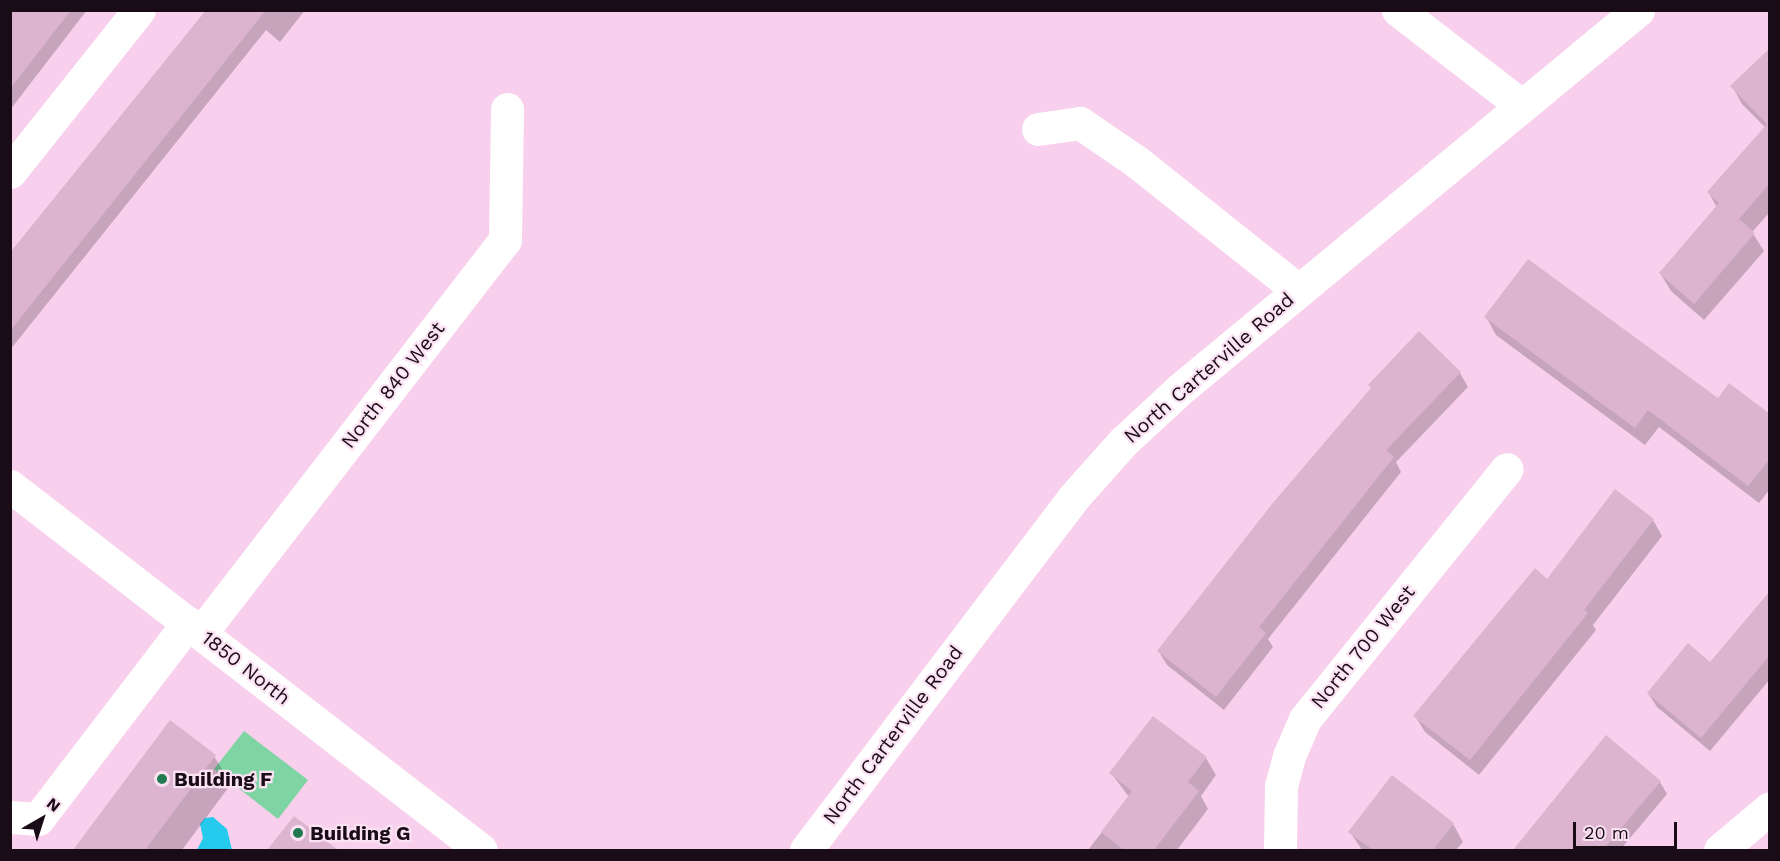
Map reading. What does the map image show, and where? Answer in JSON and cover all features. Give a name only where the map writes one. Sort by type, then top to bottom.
[{"type":"street","points":[[10,172],[139,10]]},
{"type":"street","points":[[1398,10],[1521,105]]},
{"type":"street","name":"North Carterville Road","points":[[806,850],[1073,498],[1124,441],[1179,390],[1298,290],[1638,10]]},
{"type":"street","name":"North 840 West","points":[[10,817],[38,819],[505,240],[507,110]]},
{"type":"street","points":[[1038,129],[1080,123],[1137,162],[1298,290]]},
{"type":"street","name":"North 700 West","points":[[1280,850],[1281,786],[1305,719],[1507,468]]},
{"type":"street","name":"1850 North","points":[[10,486],[481,850]]},
{"type":"street","points":[[1720,850],[1769,809]]},
{"type":"green space","points":[[244,731],[308,780],[278,819],[214,769]]},
{"type":"water","points":[[213,817],[227,829],[232,850],[197,850],[203,838],[200,824],[205,818]]},
{"type":"building","points":[[10,10],[71,10],[10,89]]},
{"type":"building","points":[[206,10],[266,10],[10,331],[10,253]]},
{"type":"building","points":[[1770,48],[1770,183],[1739,219],[1755,233],[1694,304],[1659,273],[1719,203],[1707,192],[1767,124],[1730,86]]},
{"type":"building","points":[[1528,259],[1718,398],[1729,383],[1770,414],[1770,459],[1748,486],[1648,410],[1635,428],[1484,317]]},
{"type":"building","points":[[1419,331],[1461,372],[1386,450],[1394,457],[1259,627],[1266,633],[1216,697],[1157,651],[1272,504],[1371,388],[1368,385]]},
{"type":"building","points":[[1615,489],[1654,519],[1584,610],[1588,613],[1470,760],[1413,716],[1535,568],[1547,579]]},
{"type":"building","points":[[1770,591],[1770,655],[1701,738],[1647,693],[1688,643],[1710,662]]},
{"type":"building","points":[[1153,716],[1207,757],[1188,782],[1199,791],[1154,850],[1124,850],[1101,832],[1132,791],[1109,773]]},
{"type":"building","name":"Building F","points":[[170,720],[216,755],[145,850],[73,850]]},
{"type":"building","points":[[1606,735],[1661,781],[1603,850],[1513,850]]},
{"type":"building","points":[[1392,775],[1454,823],[1433,850],[1373,850],[1348,832]]},
{"type":"building","name":"Building G","points":[[294,816],[338,850],[267,850]]},
{"type":"place","name":"Building F","points":[[162,779]]},
{"type":"place","name":"Building G","points":[[298,833]]}]
